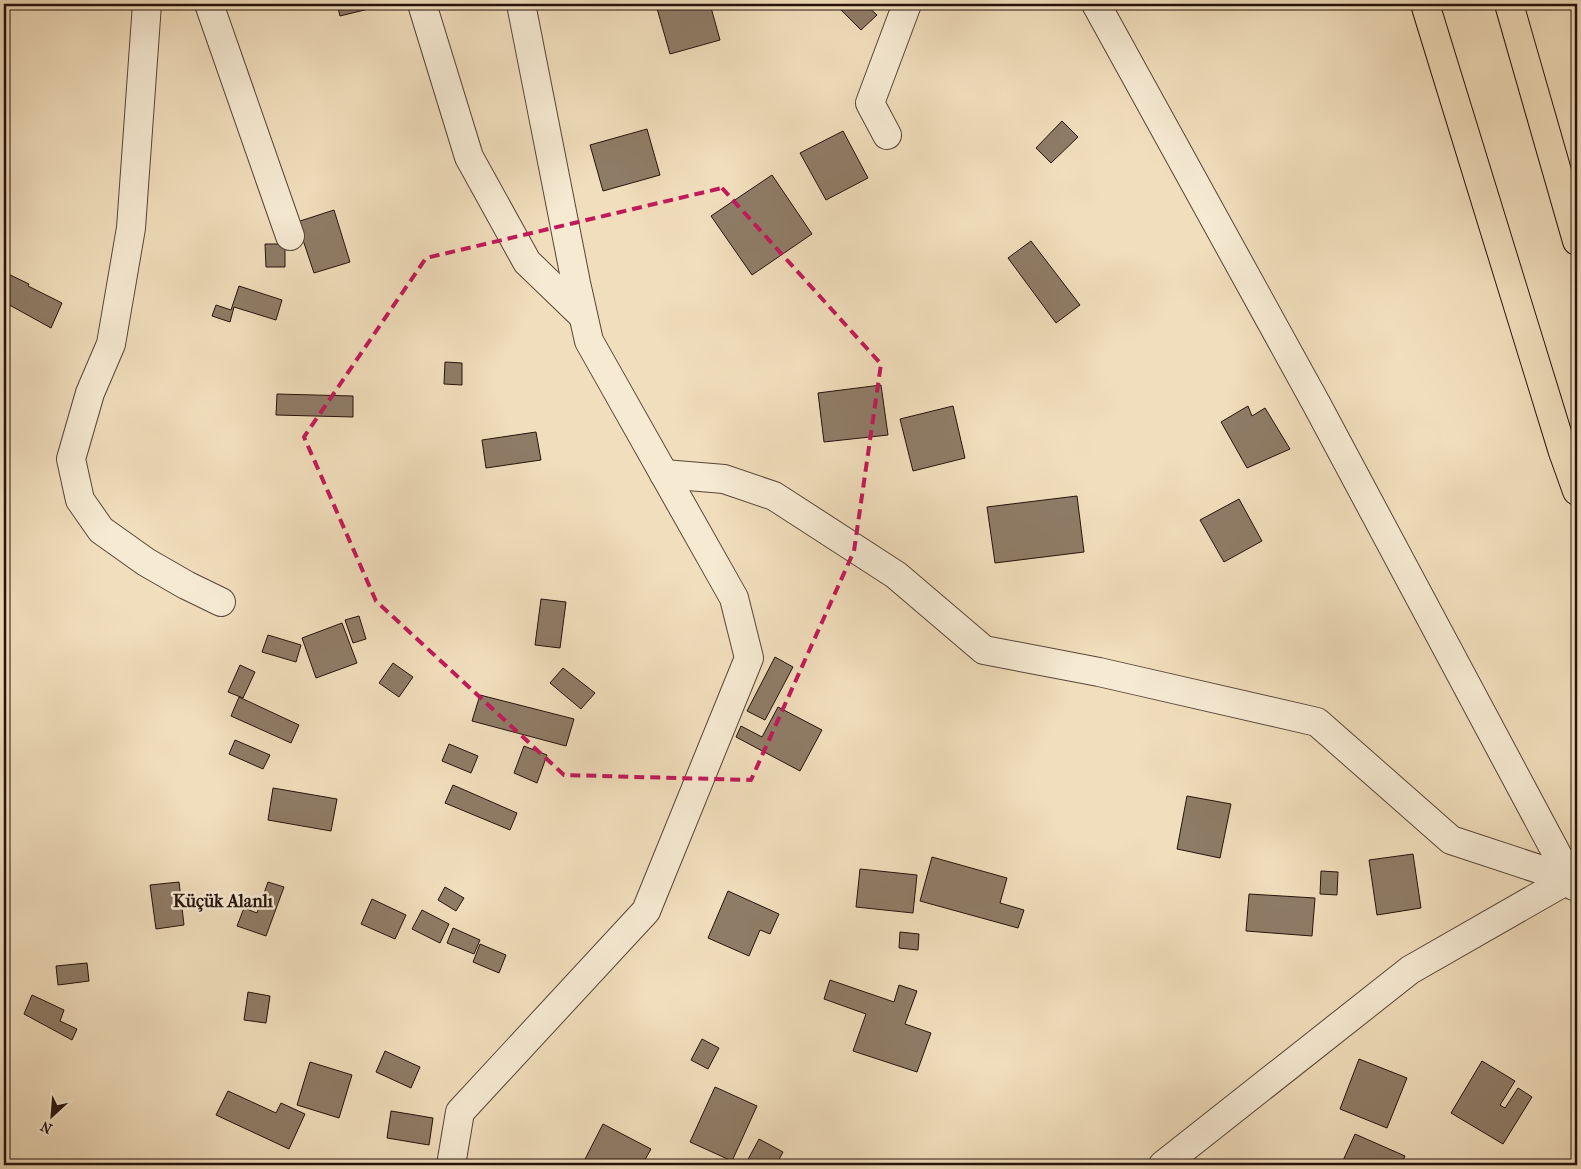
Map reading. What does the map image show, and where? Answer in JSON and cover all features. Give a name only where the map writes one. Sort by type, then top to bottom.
[{"type":"highway","points":[[1425,4],[1577,492]]},
{"type":"highway","points":[[1509,4],[1577,241]]},
{"type":"street","points":[[147,4],[131,228],[110,344],[90,392],[71,459],[80,500],[101,530],[146,562],[221,602]]},
{"type":"street","points":[[209,4],[290,236]]},
{"type":"street","points":[[422,4],[469,158],[526,262],[583,316]]},
{"type":"street","points":[[451,1165],[460,1112],[646,911],[750,658],[734,598],[589,341],[522,4]]},
{"type":"street","points":[[888,135],[870,103],[907,4]]},
{"type":"street","points":[[1096,4],[1317,405],[1575,882]]},
{"type":"street","points":[[664,474],[724,479],[774,496],[896,575],[984,650],[1099,672],[1317,722],[1450,840],[1575,882]]},
{"type":"street","points":[[1163,1165],[1410,970],[1575,882]]},
{"type":"highlighted area","points":[[722,188],[881,364],[854,551],[751,780],[564,775],[376,601],[304,437],[426,258]]},
{"type":"building","points":[[337,4],[389,4],[340,16]]},
{"type":"building","points":[[710,4],[720,40],[670,54],[656,5]]},
{"type":"building","points":[[865,4],[877,15],[861,30],[836,5]]},
{"type":"building","points":[[1062,121],[1078,137],[1051,163],[1036,148]]},
{"type":"building","points":[[647,129],[660,175],[603,191],[590,145]]},
{"type":"building","points":[[843,131],[868,178],[826,200],[800,153]]},
{"type":"building","points":[[772,175],[812,234],[752,275],[711,216]]},
{"type":"building","points":[[334,210],[350,262],[314,273],[297,222]]},
{"type":"building","points":[[1031,241],[1080,305],[1056,323],[1008,258]]},
{"type":"building","points":[[265,244],[285,244],[285,267],[266,267]]},
{"type":"building","points":[[4,272],[62,303],[51,328],[4,302]]},
{"type":"building","points":[[239,286],[282,300],[276,320],[234,307],[230,322],[212,316],[216,305],[231,310]]},
{"type":"building","points":[[445,362],[462,363],[462,385],[444,384]]},
{"type":"building","points":[[881,385],[888,435],[824,442],[818,393]]},
{"type":"building","points":[[277,394],[353,396],[353,417],[276,415]]},
{"type":"building","points":[[953,406],[965,458],[913,471],[900,419]]},
{"type":"building","points":[[1248,406],[1252,416],[1265,408],[1290,449],[1247,468],[1221,422]]},
{"type":"building","points":[[536,432],[541,460],[486,468],[482,440]]},
{"type":"building","points":[[1077,496],[1084,552],[995,563],[987,507]]},
{"type":"building","points":[[1239,499],[1262,541],[1224,562],[1200,520]]},
{"type":"building","points":[[541,599],[566,602],[560,648],[535,645]]},
{"type":"building","points":[[359,616],[366,639],[353,643],[345,620]]},
{"type":"building","points":[[342,623],[357,663],[316,678],[302,638]]},
{"type":"building","points":[[268,635],[301,645],[296,662],[262,652]]},
{"type":"building","points":[[775,657],[793,667],[765,720],[747,711]]},
{"type":"building","points":[[393,663],[413,677],[399,697],[379,683]]},
{"type":"building","points":[[240,665],[255,672],[243,698],[228,692]]},
{"type":"building","points":[[563,668],[595,693],[581,709],[550,683]]},
{"type":"building","points":[[480,695],[574,719],[566,746],[472,721]]},
{"type":"building","points":[[239,697],[299,725],[291,743],[231,716]]},
{"type":"building","points":[[778,707],[822,730],[800,771],[736,737],[741,726],[762,737]]},
{"type":"building","points":[[235,740],[270,755],[263,769],[229,754]]},
{"type":"building","points":[[449,744],[478,756],[471,773],[442,761]]},
{"type":"building","points":[[524,746],[547,755],[537,783],[514,773]]},
{"type":"building","points":[[453,785],[517,813],[510,830],[445,803]]},
{"type":"building","points":[[273,788],[337,799],[331,831],[268,820]]},
{"type":"building","points":[[1187,796],[1231,804],[1220,858],[1177,849]]},
{"type":"building","points":[[1413,854],[1421,908],[1377,915],[1369,860]]},
{"type":"building","points":[[932,857],[1007,878],[1000,903],[1024,910],[1018,928],[920,901]]},
{"type":"building","points":[[860,869],[917,875],[913,913],[856,907]]},
{"type":"building","points":[[1321,871],[1338,872],[1337,895],[1320,894]]},
{"type":"building","points":[[179,882],[184,925],[156,929],[150,885]]},
{"type":"building","points":[[268,882],[284,887],[266,936],[237,926],[244,908],[257,913]]},
{"type":"building","points":[[445,887],[464,898],[456,911],[438,900]]},
{"type":"building","points":[[728,891],[779,914],[770,934],[760,930],[749,956],[708,938]]},
{"type":"building","points":[[1249,894],[1315,898],[1312,936],[1246,931]]},
{"type":"building","points":[[372,899],[406,915],[395,939],[361,924]]},
{"type":"building","points":[[422,910],[449,924],[440,943],[412,929]]},
{"type":"building","points":[[453,928],[480,940],[474,954],[447,943]]},
{"type":"building","points":[[900,932],[919,934],[918,950],[899,948]]},
{"type":"building","points":[[480,944],[506,955],[499,973],[473,962]]},
{"type":"building","points":[[87,963],[89,981],[58,985],[56,966]]},
{"type":"building","points":[[830,980],[894,1002],[899,985],[917,991],[905,1024],[931,1033],[917,1072],[853,1051],[866,1014],[824,999]]},
{"type":"building","points":[[248,992],[270,996],[266,1023],[244,1020]]},
{"type":"building","points":[[32,995],[64,1010],[60,1021],[77,1029],[72,1040],[24,1014]]},
{"type":"building","points":[[702,1039],[719,1048],[708,1069],[691,1060]]},
{"type":"building","points":[[385,1051],[420,1067],[411,1088],[376,1072]]},
{"type":"building","points":[[1359,1059],[1407,1078],[1387,1128],[1340,1109]]},
{"type":"building","points":[[1482,1061],[1515,1081],[1500,1105],[1505,1108],[1518,1088],[1532,1097],[1503,1144],[1451,1113]]},
{"type":"building","points":[[310,1062],[352,1075],[339,1118],[297,1105]]},
{"type":"building","points":[[715,1087],[757,1106],[732,1161],[690,1142]]},
{"type":"building","points":[[228,1091],[276,1113],[281,1103],[305,1114],[289,1149],[216,1115]]},
{"type":"building","points":[[391,1111],[433,1118],[429,1145],[387,1138]]},
{"type":"building","points":[[603,1124],[651,1149],[642,1165],[582,1165]]},
{"type":"building","points":[[1355,1134],[1405,1156],[1401,1165],[1341,1165]]},
{"type":"building","points":[[759,1139],[783,1152],[776,1165],[745,1165]]},
{"type":"district","name":"Küçük Alanlı","points":[[223,901]]}]
